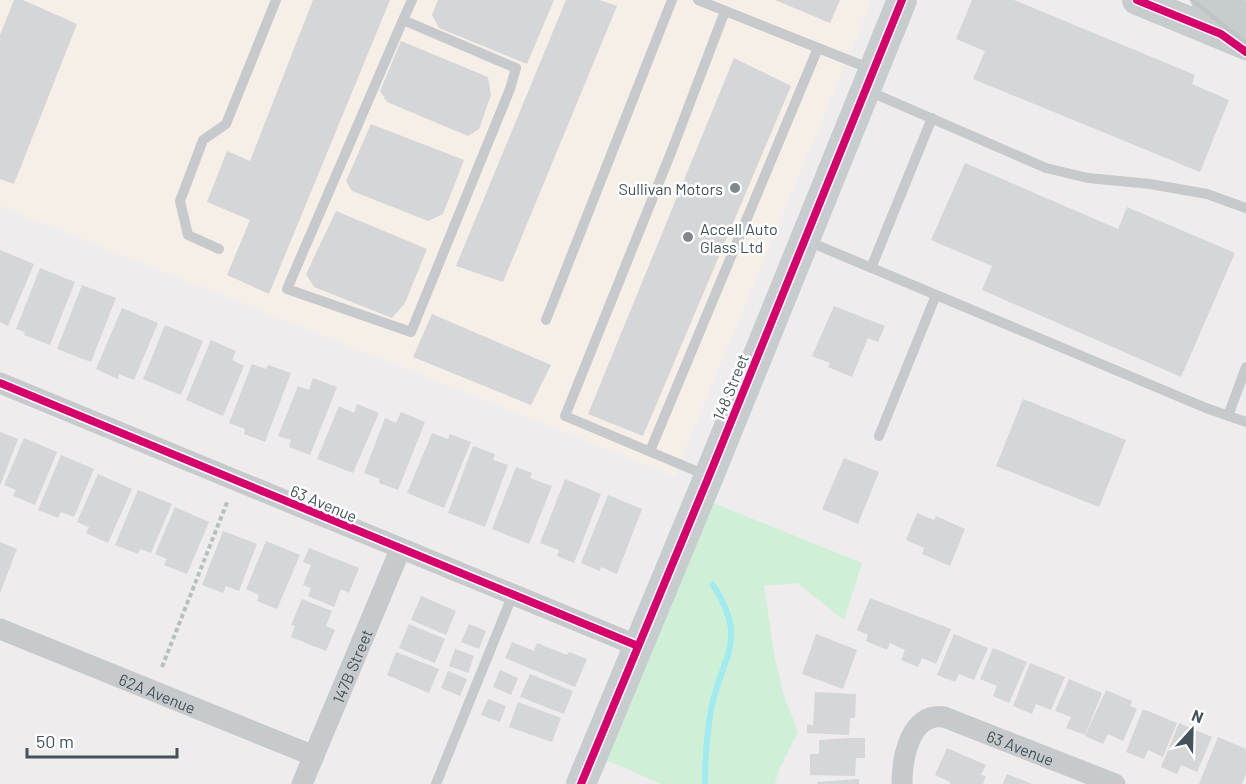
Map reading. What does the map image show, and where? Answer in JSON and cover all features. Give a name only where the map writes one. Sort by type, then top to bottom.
[{"type":"main road","name":"148 Street","points":[[581,784],[902,0]]},
{"type":"main road","points":[[1137,0],[1246,45]]},
{"type":"main road","points":[[1206,0],[1246,17]]},
{"type":"street","name":"63 Avenue","points":[[0,383],[400,550],[638,646]]},
{"type":"street","name":"147B Street","points":[[302,784],[400,550]]},
{"type":"street","name":"62A Avenue","points":[[0,629],[314,756]]},
{"type":"street","name":"63 Avenue","points":[[902,784],[902,770],[913,732],[927,717],[944,717],[1115,784]]},
{"type":"lane","points":[[219,249],[188,235],[180,201],[203,140],[226,124],[276,0]]},
{"type":"lane","points":[[403,20],[516,68],[510,89],[411,332],[287,289],[403,20],[412,0]]},
{"type":"lane","points":[[546,320],[672,0]]},
{"type":"lane","points":[[698,0],[818,48],[932,118],[1046,168],[1088,178],[1150,184],[1207,194],[1246,208]]},
{"type":"lane","points":[[709,476],[565,416],[725,11]]},
{"type":"lane","points":[[650,451],[818,48]]},
{"type":"lane","points":[[871,268],[932,118]]},
{"type":"lane","points":[[805,240],[1246,422]]},
{"type":"lane","points":[[879,436],[936,295]]},
{"type":"lane","points":[[1228,416],[1246,367]]},
{"type":"lane","points":[[436,784],[513,594]]},
{"type":"path","points":[[162,667],[228,500]]},
{"type":"shaded area","points":[[0,0],[872,0],[674,476],[0,206]]},
{"type":"green space","points":[[706,500],[862,563],[844,620],[797,583],[764,586],[774,653],[783,693],[798,732],[778,772],[775,784],[661,784],[602,758]]},
{"type":"building","points":[[14,0],[23,0],[77,24],[14,184],[0,179],[0,35]]},
{"type":"building","points":[[313,0],[390,0],[269,294],[227,275],[250,220],[207,202],[227,151],[250,161]]},
{"type":"building","points":[[438,0],[554,0],[527,64],[439,28],[432,15]]},
{"type":"building","points":[[566,0],[600,0],[617,6],[503,282],[456,266]]},
{"type":"building","points":[[775,0],[840,0],[830,23]]},
{"type":"building","points":[[972,0],[1014,0],[1195,75],[1192,84],[1229,100],[1200,172],[973,79],[985,51],[956,39]]},
{"type":"building","points":[[401,41],[488,77],[491,95],[479,129],[468,136],[387,102],[380,91]]},
{"type":"building","points":[[734,58],[791,86],[643,436],[588,414]]},
{"type":"building","points":[[371,124],[464,160],[443,214],[428,221],[352,191],[346,181]]},
{"type":"building","points":[[965,163],[1118,229],[1127,207],[1235,253],[1181,377],[982,290],[992,266],[931,240]]},
{"type":"building","points":[[336,211],[427,249],[405,303],[392,318],[314,287],[306,274]]},
{"type":"building","points":[[0,250],[34,264],[8,326],[0,322]]},
{"type":"building","points":[[40,268],[75,282],[50,345],[24,335],[25,332],[16,329]]},
{"type":"building","points":[[82,285],[116,298],[91,362],[57,349]]},
{"type":"building","points":[[834,306],[885,326],[878,342],[868,338],[852,377],[828,367],[830,363],[812,356]]},
{"type":"building","points":[[122,308],[158,323],[134,380],[119,374],[118,379],[96,369]]},
{"type":"building","points":[[432,314],[551,365],[531,405],[413,357]]},
{"type":"building","points":[[165,325],[203,341],[181,395],[143,379]]},
{"type":"building","points":[[211,340],[236,351],[232,360],[244,366],[223,416],[186,400]]},
{"type":"building","points":[[252,364],[266,369],[268,365],[291,373],[265,442],[244,434],[245,429],[229,423]]},
{"type":"building","points":[[313,378],[337,387],[310,455],[289,447],[291,440],[278,436],[298,386],[309,390]]},
{"type":"building","points":[[1023,399],[1126,440],[1099,507],[996,466]]},
{"type":"building","points":[[357,404],[379,413],[353,473],[317,459],[339,406],[354,413]]},
{"type":"building","points":[[401,412],[425,422],[398,490],[379,483],[380,479],[364,473],[385,418],[396,423]]},
{"type":"building","points":[[0,432],[18,439],[0,486]]},
{"type":"building","points":[[432,433],[448,439],[450,434],[471,442],[444,508],[407,493]]},
{"type":"building","points":[[24,438],[57,452],[35,505],[13,496],[16,490],[4,485]]},
{"type":"building","points":[[473,446],[495,454],[493,460],[508,465],[485,527],[448,513]]},
{"type":"building","points":[[61,455],[94,469],[74,517],[61,512],[58,518],[38,510]]},
{"type":"building","points":[[844,458],[879,472],[858,524],[822,509]]},
{"type":"building","points":[[516,467],[532,473],[530,478],[552,486],[529,544],[492,529]]},
{"type":"building","points":[[98,474],[132,489],[108,543],[86,533],[89,527],[77,522]]},
{"type":"building","points":[[565,479],[601,494],[574,563],[557,556],[559,550],[540,543]]},
{"type":"building","points":[[138,490],[172,504],[151,553],[140,549],[138,554],[115,545]]},
{"type":"building","points":[[608,495],[642,509],[617,574],[601,567],[600,571],[581,563]]},
{"type":"building","points":[[175,507],[209,522],[187,574],[164,565],[167,559],[155,554]]},
{"type":"building","points":[[917,513],[934,520],[936,516],[965,529],[950,566],[922,554],[924,548],[906,540]]},
{"type":"building","points":[[223,531],[257,544],[239,591],[226,586],[223,593],[202,585]]},
{"type":"building","points":[[266,541],[300,555],[277,609],[257,601],[259,595],[246,589]]},
{"type":"building","points":[[0,542],[17,549],[0,593]]},
{"type":"building","points":[[309,548],[359,568],[349,593],[341,589],[334,607],[308,596],[311,588],[303,585],[311,565],[303,562]]},
{"type":"building","points":[[421,596],[456,611],[446,635],[411,620]]},
{"type":"building","points":[[870,598],[951,629],[936,664],[922,658],[918,667],[901,660],[905,650],[890,643],[887,650],[866,641],[868,635],[857,630]]},
{"type":"building","points":[[302,599],[332,611],[326,626],[335,630],[326,651],[291,637],[295,626],[291,625]]},
{"type":"building","points":[[409,624],[445,639],[435,663],[399,648]]},
{"type":"building","points":[[469,624],[486,631],[479,649],[461,642]]},
{"type":"building","points":[[816,634],[857,650],[843,689],[802,674]]},
{"type":"building","points":[[954,634],[988,648],[974,680],[959,674],[955,682],[937,675]]},
{"type":"building","points":[[512,642],[534,651],[537,643],[567,655],[569,652],[587,659],[575,687],[505,658]]},
{"type":"building","points":[[993,648],[1027,662],[1009,703],[993,696],[997,686],[980,679]]},
{"type":"building","points":[[455,649],[474,656],[468,673],[449,666]]},
{"type":"building","points":[[396,652],[439,669],[429,693],[387,675]]},
{"type":"building","points":[[1030,663],[1065,677],[1051,710],[1036,704],[1032,714],[1013,706]]},
{"type":"building","points":[[500,670],[518,678],[511,695],[493,687]]},
{"type":"building","points":[[448,671],[467,679],[460,696],[441,688]]},
{"type":"building","points":[[530,674],[573,691],[564,714],[520,697]]},
{"type":"building","points":[[1069,679],[1102,693],[1085,735],[1066,728],[1071,717],[1055,711]]},
{"type":"building","points":[[1106,690],[1132,701],[1130,706],[1137,709],[1123,741],[1108,734],[1103,744],[1085,736]]},
{"type":"building","points":[[815,692],[856,694],[855,718],[850,718],[849,735],[807,733],[807,724],[813,725]]},
{"type":"building","points":[[488,699],[506,706],[500,722],[481,715]]},
{"type":"building","points":[[518,702],[561,718],[552,742],[509,727]]},
{"type":"building","points":[[1143,709],[1177,723],[1163,757],[1148,750],[1144,759],[1126,752]]},
{"type":"building","points":[[1179,723],[1212,737],[1197,772],[1181,765],[1177,774],[1161,767]]},
{"type":"building","points":[[1218,737],[1246,749],[1246,773],[1242,784],[1199,784]]},
{"type":"building","points":[[865,738],[865,758],[856,758],[855,776],[810,775],[810,754],[819,754],[819,740]]},
{"type":"building","points":[[947,748],[986,765],[981,775],[986,776],[983,784],[950,784],[935,775]]},
{"type":"building","points":[[1007,774],[1032,784],[1003,784]]},
{"type":"building","points":[[859,779],[859,784],[817,784],[817,782]]},
{"type":"waterway","points":[[705,784],[710,715],[727,658],[731,633],[729,620],[713,585]]},
{"type":"railway","points":[[1192,0],[1246,43]]},
{"type":"cycle path","points":[[581,784],[902,0]]},
{"type":"cycle path","points":[[1137,0],[1221,34],[1246,52]]},
{"type":"cycle path","points":[[0,383],[638,646]]},
{"type":"place","name":"Sullivan Motors","points":[[735,188]]},
{"type":"place","name":"Accell Auto Glass Ltd","points":[[688,237]]}]
